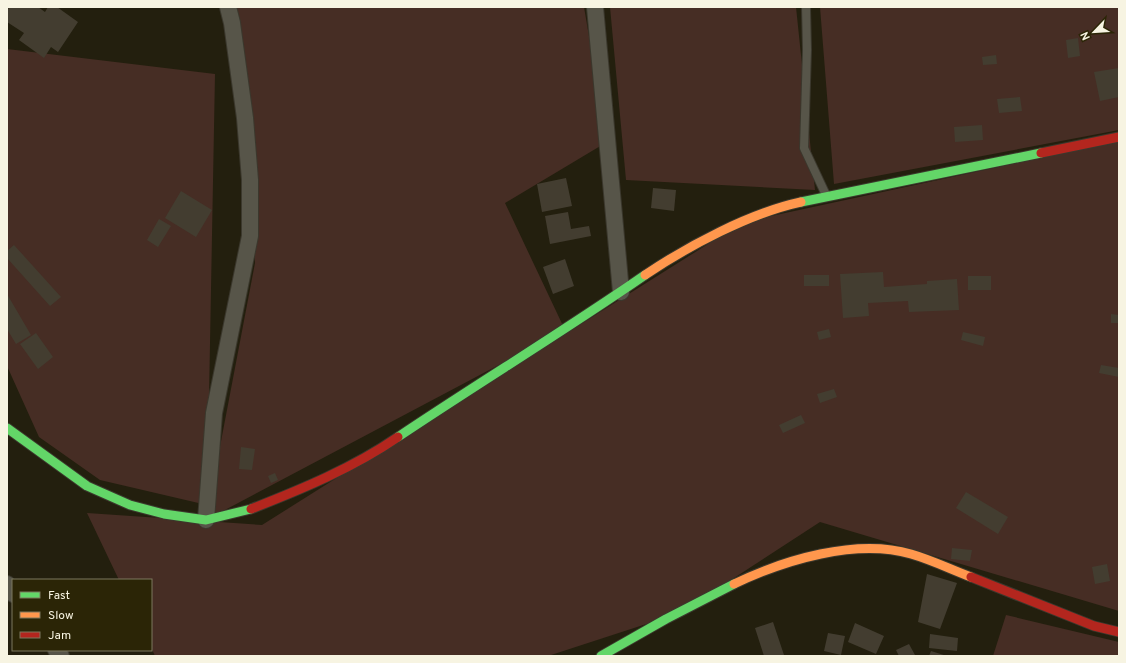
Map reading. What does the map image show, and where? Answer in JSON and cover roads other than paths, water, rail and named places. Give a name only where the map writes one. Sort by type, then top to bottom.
[{"type":"street","points":[[206,520],[214,413],[250,236],[250,180],[245,118],[232,23],[228,7]]},
{"type":"street","points":[[595,7],[621,292]]},
{"type":"street","points":[[7,428],[48,460],[87,486],[130,504],[164,514],[206,520],[243,512],[313,484],[382,448],[481,381],[565,330],[651,271],[742,222],[778,207],[1119,137]]},
{"type":"street","points":[[601,656],[725,588],[777,565],[815,555],[854,549],[885,549],[912,554],[1094,626],[1119,632]]},
{"type":"lane","points":[[806,7],[807,50],[804,148],[827,196]]}]
